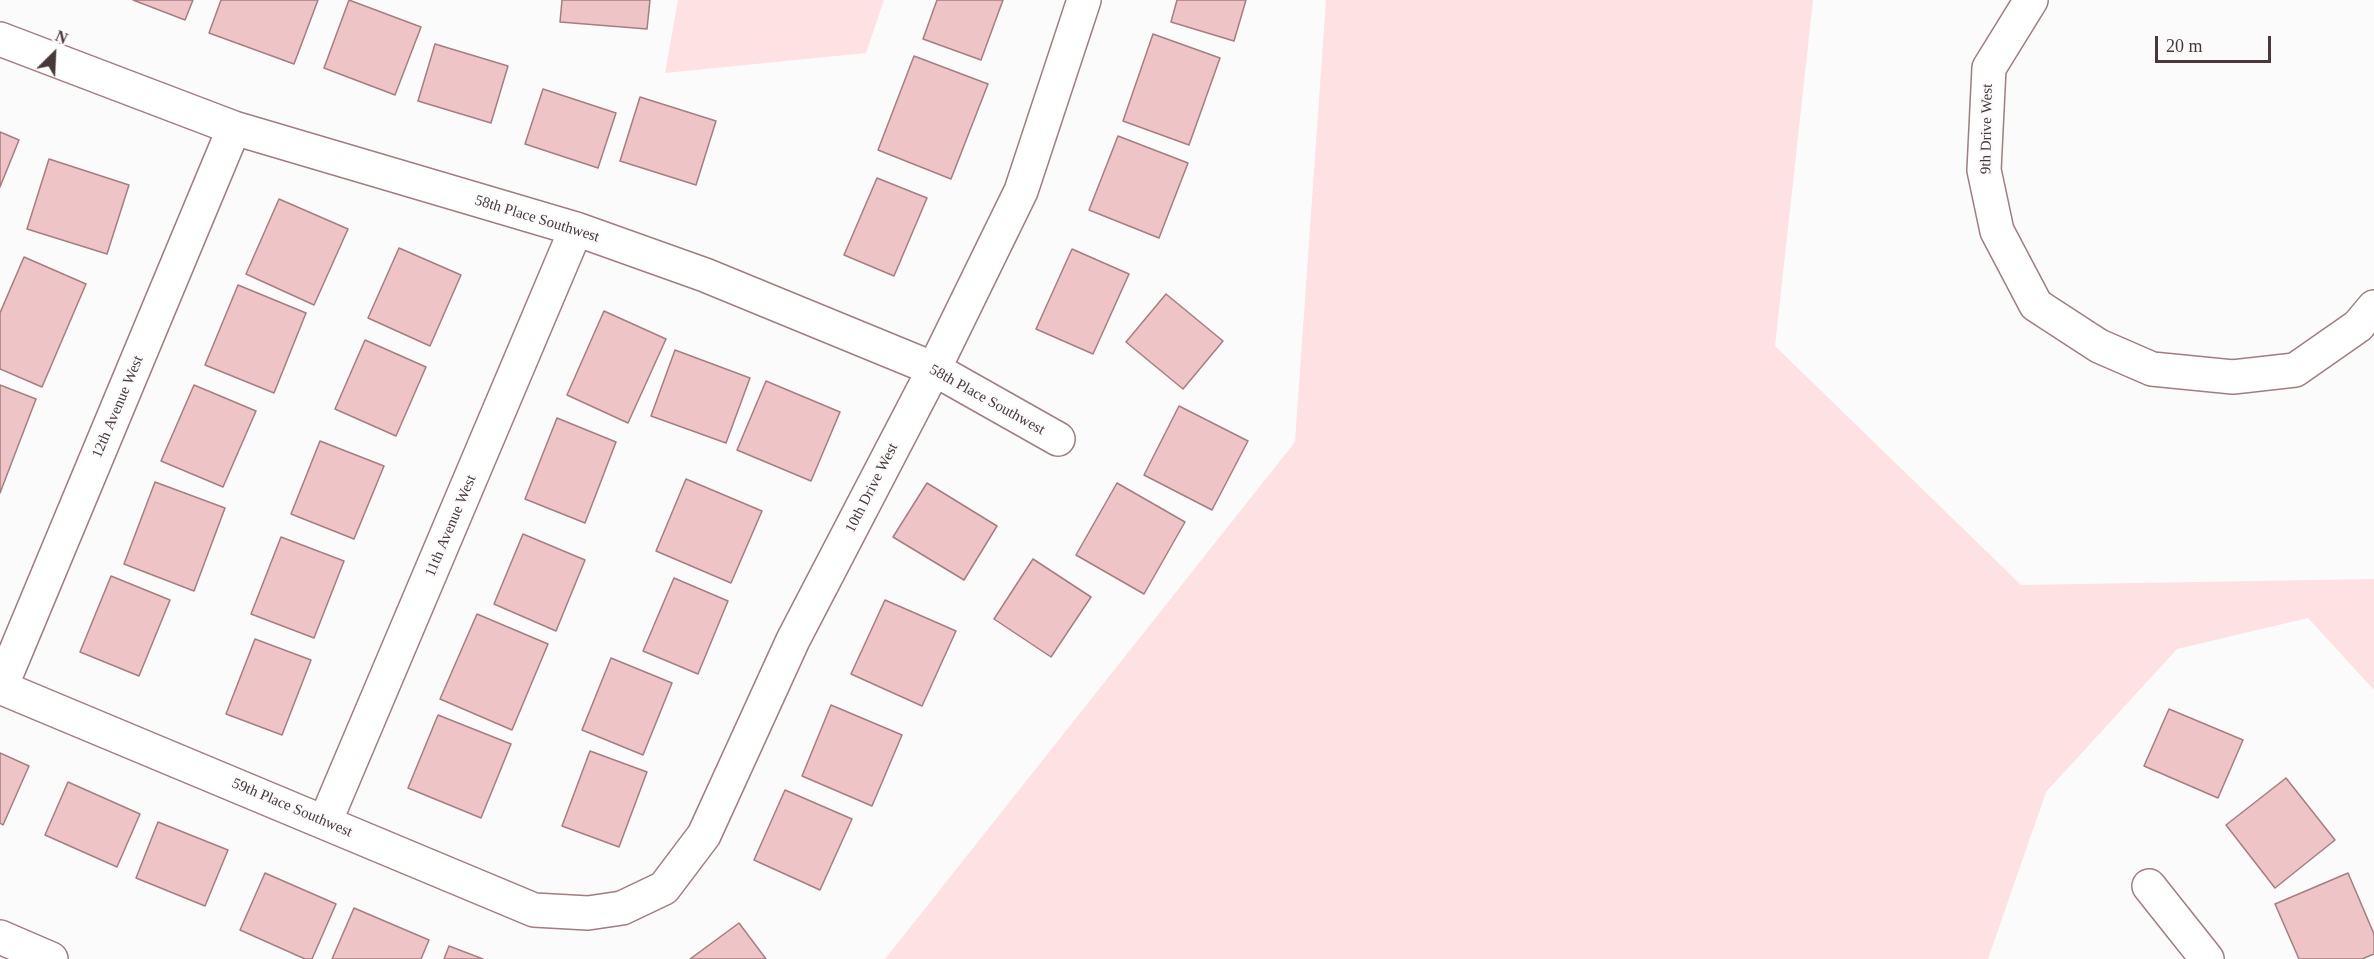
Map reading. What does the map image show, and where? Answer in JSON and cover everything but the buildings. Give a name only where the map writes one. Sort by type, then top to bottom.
[{"type":"street","name":"10th Drive West","points":[[588,913],[622,908],[664,888],[704,835],[793,640],[934,369],[1021,191],[1084,0]]},
{"type":"street","name":"9th Drive West","points":[[2031,0],[1989,68],[1984,170],[1997,231],[2036,305],[2099,346],[2152,369],[2233,377],[2295,370],[2358,326],[2374,307]]},
{"type":"street","name":"58th Place Southwest","points":[[0,39],[234,128],[576,230],[705,275],[934,369],[1058,439]]},
{"type":"street","name":"12th Avenue West","points":[[0,687],[234,128]]},
{"type":"street","name":"11th Avenue West","points":[[325,822],[576,230]]},
{"type":"street","name":"59th Place Southwest","points":[[0,687],[534,910],[588,913]]},
{"type":"street","points":[[2149,886],[2207,959]]},
{"type":"street","points":[[0,937],[51,959]]},
{"type":"shaded area","points":[[678,0],[884,0],[866,53],[665,73]]},
{"type":"shaded area","points":[[1326,0],[1813,0],[1775,346],[2021,585],[2374,579],[2374,690],[2308,618],[2177,649],[2046,792],[1988,959],[885,959],[1295,442]]}]
